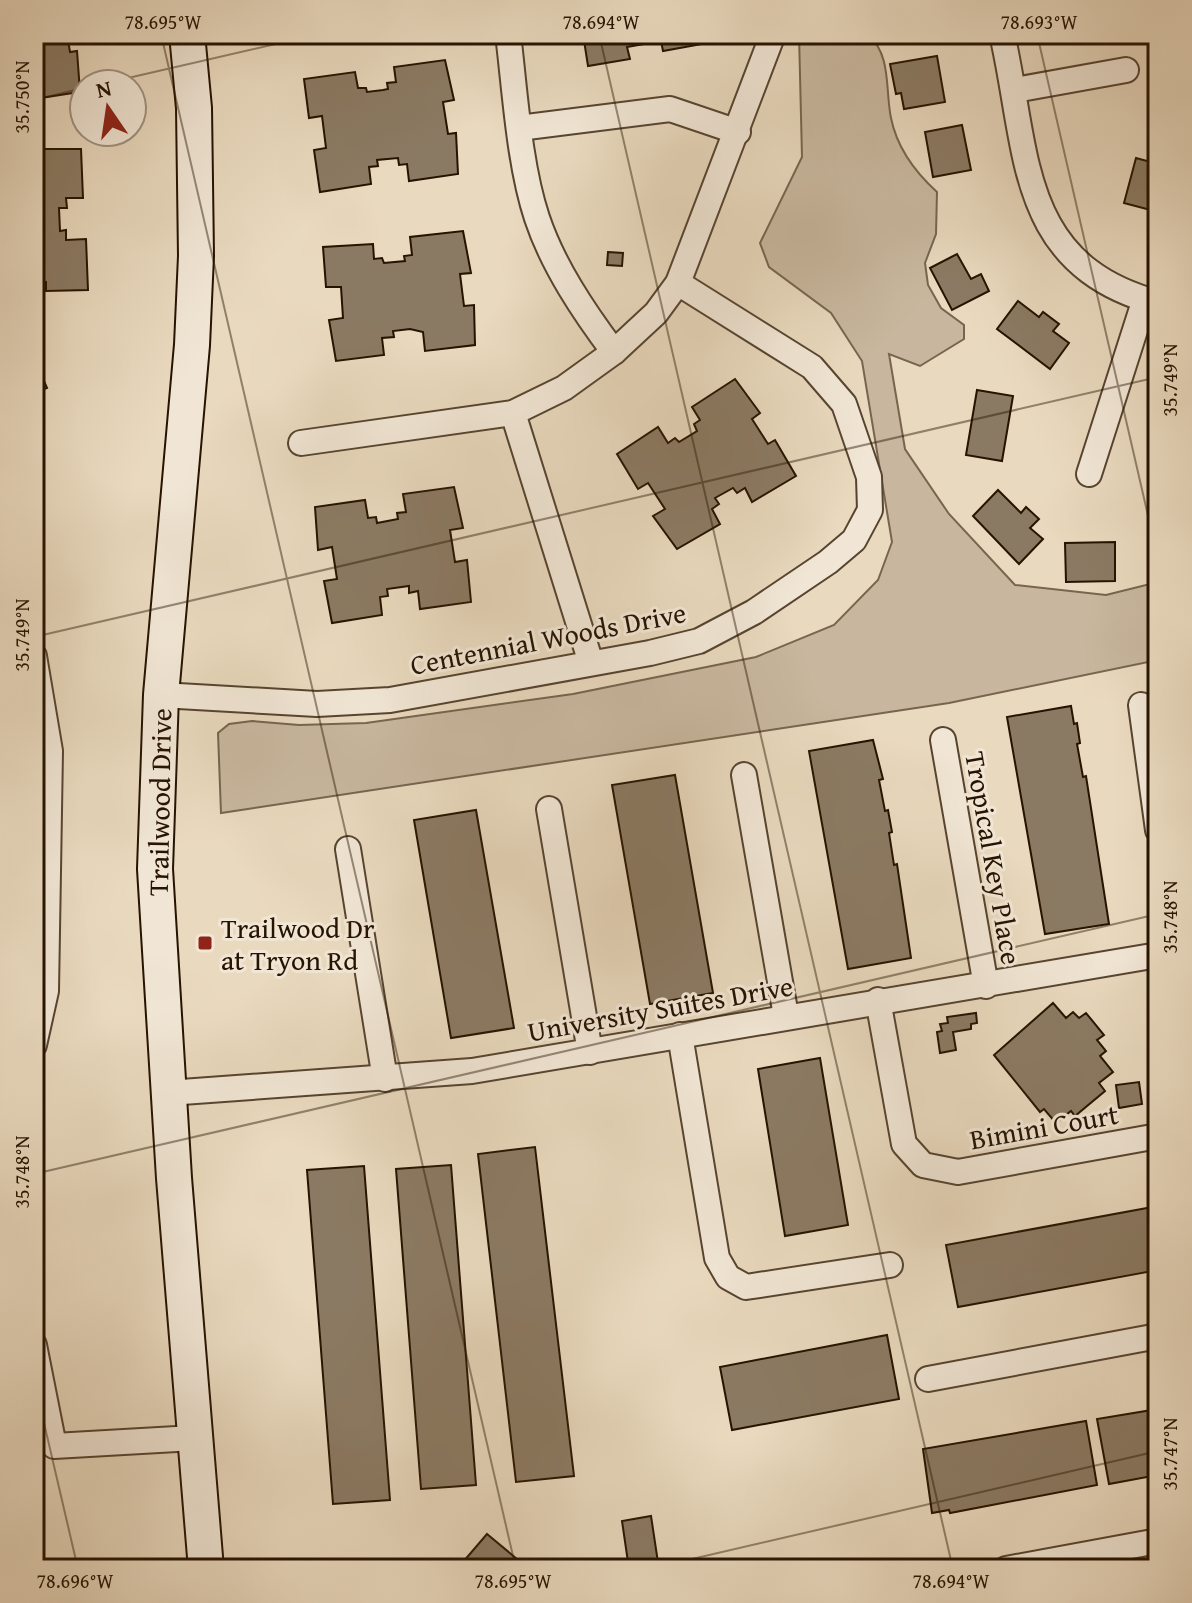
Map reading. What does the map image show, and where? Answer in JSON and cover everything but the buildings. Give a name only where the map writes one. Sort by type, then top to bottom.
[{"type":"street","name":"Trailwood Drive","points":[[187,34],[194,108],[196,256],[192,345],[161,695],[155,869],[168,1093],[206,1569]]},
{"type":"street","points":[[508,34],[519,128],[537,218],[581,308],[614,352]]},
{"type":"street","points":[[301,443],[513,413],[564,388],[614,352],[656,313],[678,283],[773,34]]},
{"type":"street","points":[[1002,34],[1032,185],[1041,213],[1060,246],[1092,273],[1151,301],[1089,474]]},
{"type":"street","points":[[1015,90],[1126,70]]},
{"type":"street","points":[[519,128],[670,109],[738,132]]},
{"type":"street","name":"Centennial Woods Drive","points":[[161,695],[317,704],[390,700],[699,641],[754,612],[854,540],[870,510],[869,477],[844,404],[812,367],[678,283]]},
{"type":"street","points":[[513,413],[591,663]]},
{"type":"street","points":[[34,656],[50,751],[46,991],[34,1045]]},
{"type":"street","points":[[1141,705],[1158,830]]},
{"type":"street","name":"Tropical Key Place","points":[[943,740],[986,986]]},
{"type":"street","points":[[744,775],[786,1016]]},
{"type":"street","points":[[549,809],[590,1052]]},
{"type":"street","points":[[348,849],[385,1079]]},
{"type":"street","name":"University Suites Drive","points":[[168,1093],[472,1071],[1158,955]]},
{"type":"street","name":"Bimini Court","points":[[878,1000],[904,1144],[923,1165],[958,1172],[1158,1136]]},
{"type":"street","points":[[680,1035],[717,1258],[728,1277],[746,1287],[890,1265]]},
{"type":"street","points":[[928,1379],[1158,1336]]},
{"type":"street","points":[[34,1345],[54,1446],[194,1438]]},
{"type":"street","points":[[1006,1569],[1158,1541]]},
{"type":"shaded area","points":[[799,34],[868,34],[876,43],[884,63],[891,118],[902,149],[914,168],[937,192],[936,234],[925,263],[928,285],[941,308],[964,325],[964,339],[920,366],[889,354],[905,449],[949,514],[1015,585],[1106,595],[1158,582],[1158,660],[949,703],[221,813],[218,733],[229,724],[252,721],[299,725],[366,723],[573,694],[756,657],[834,625],[878,580],[892,542],[862,361],[831,313],[769,267],[760,243],[802,157]]},
{"type":"place","name":"Trailwood Dr at Tryon Rd","points":[[205,943]]}]
